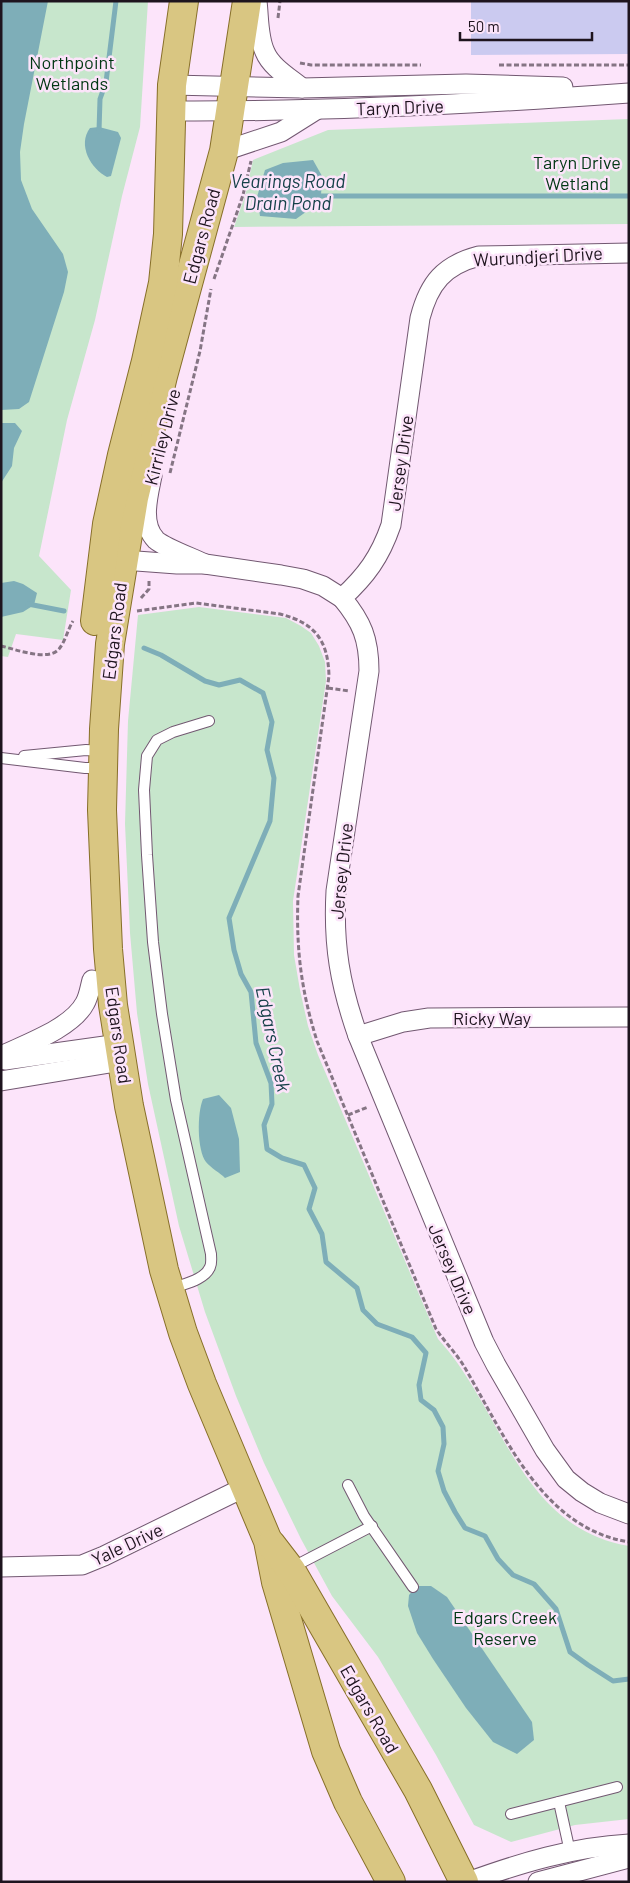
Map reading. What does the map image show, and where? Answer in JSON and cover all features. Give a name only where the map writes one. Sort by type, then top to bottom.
[{"type":"main road","name":"Edgars Road","points":[[184,1],[172,98],[168,234],[163,283],[107,524],[114,553],[110,644],[84,815],[89,954],[92,980],[111,1054],[129,1106],[167,1279],[183,1333],[202,1384],[268,1541],[276,1582],[326,1750],[348,1802],[391,1882]]},
{"type":"main road","name":"Edgars Road","points":[[114,553],[135,494],[163,376],[224,151],[247,1]]},
{"type":"main road","name":"Edgars Road","points":[[94,759],[102,810],[108,949],[113,1005],[111,1054]]},
{"type":"main road","name":"Edgars Road","points":[[268,1541],[290,1569],[418,1790],[464,1882]]},
{"type":"street","points":[[257,1],[261,38],[265,53],[272,62],[302,88]]},
{"type":"street","name":"Taryn Drive","points":[[172,98],[232,99],[302,88],[466,84],[629,91]]},
{"type":"street","name":"Taryn Drive","points":[[172,98],[232,99],[316,110],[483,103],[629,91]]},
{"type":"street","points":[[224,151],[281,132],[316,110]]},
{"type":"street","name":"Wurundjeri Drive","points":[[450,268],[465,259],[479,256],[629,253]]},
{"type":"street","name":"Jersey Drive","points":[[450,268],[435,282],[425,299],[420,318],[391,525],[384,546],[375,562],[360,581],[342,598],[355,614],[364,632],[369,650],[369,670],[336,891],[334,919],[340,978],[345,1002],[383,1100],[484,1342],[545,1450],[566,1478],[582,1492],[600,1503],[629,1514]]},
{"type":"street","name":"Kirriley Drive","points":[[190,278],[185,345],[148,493],[146,515],[147,523],[156,540],[205,564]]},
{"type":"street","name":"Kirriley Drive","points":[[114,553],[152,562],[205,564],[303,579],[323,586],[342,598]]},
{"type":"street","points":[[1,1056],[52,1032],[72,1018],[86,1002],[92,980]]},
{"type":"street","name":"Ricky Way","points":[[358,1036],[403,1022],[430,1018],[629,1018]]},
{"type":"street","points":[[1,1061],[111,1054]]},
{"type":"street","points":[[1,1081],[111,1054]]},
{"type":"street","name":"Yale Drive","points":[[1,1567],[82,1565],[245,1487]]},
{"type":"street","points":[[468,1882],[533,1860],[570,1852],[629,1844]]},
{"type":"street","points":[[538,1882],[629,1858]]},
{"type":"lane","points":[[167,1279],[196,1280],[207,1272],[211,1265],[211,1260],[176,1100],[162,1014],[153,942],[144,790],[147,756],[157,740],[173,732],[209,721]]},
{"type":"lane","points":[[3,758],[94,759]]},
{"type":"lane","points":[[3,758],[94,759]]},
{"type":"lane","points":[[348,1485],[364,1516],[413,1587]]},
{"type":"lane","points":[[290,1569],[372,1526]]},
{"type":"lane","points":[[511,1814],[617,1787]]},
{"type":"lane","points":[[559,1802],[570,1852]]},
{"type":"path","points":[[278,20],[280,1]]},
{"type":"path","points":[[168,480],[200,350],[212,286],[243,196],[252,158],[251,142]]},
{"type":"path","points":[[136,611],[141,598],[149,589],[152,562]]},
{"type":"path","points":[[1,646],[35,654],[54,653],[59,649],[73,620]]},
{"type":"path","points":[[348,1115],[383,1100]]},
{"type":"green space","name":"Northpoint Wetlands","points":[[1,1],[148,1],[140,127],[122,196],[95,320],[67,420],[39,556],[71,590],[63,640],[16,634],[8,657],[1,656]]},
{"type":"green space","name":"Taryn Drive Wetland","points":[[629,119],[629,224],[234,227],[245,196],[253,160],[328,130]]},
{"type":"green space","name":"Edgars Creek Reserve","points":[[199,607],[286,618],[311,633],[319,646],[325,662],[326,681],[293,901],[294,955],[308,1026],[318,1055],[438,1339],[460,1367],[516,1462],[537,1491],[561,1515],[592,1535],[629,1546],[629,1819],[575,1825],[511,1842],[474,1825],[436,1755],[378,1657],[332,1596],[301,1539],[264,1463],[236,1396],[205,1312],[179,1226],[148,1084],[137,1013],[130,933],[125,824],[128,721],[138,615]]},
{"type":"water","points":[[1,1],[48,1],[24,124],[20,152],[21,180],[32,209],[63,254],[68,272],[64,292],[29,402],[19,409],[1,410]]},
{"type":"water","points":[[99,127],[118,132],[121,138],[111,176],[107,177],[91,162],[85,149],[86,135],[90,128]]},
{"type":"water","name":"Vearings Road Drain Pond","points":[[313,160],[322,176],[321,196],[310,209],[296,219],[260,216],[257,197],[265,170],[283,163]]},
{"type":"water","points":[[1,423],[15,423],[22,431],[14,448],[12,466],[1,483]]},
{"type":"water","points":[[14,581],[23,584],[37,593],[34,605],[23,612],[1,617],[1,583]]},
{"type":"water","points":[[219,1095],[231,1108],[239,1139],[240,1172],[225,1178],[206,1162],[201,1149],[199,1131],[203,1099]]},
{"type":"water","points":[[417,1586],[431,1586],[447,1597],[532,1722],[534,1740],[517,1754],[493,1742],[466,1708],[417,1633],[408,1606],[409,1595]]},
{"type":"building","points":[[471,1],[629,1],[629,54],[471,55]]},
{"type":"waterway","points":[[99,131],[100,99],[106,82],[116,1]]},
{"type":"waterway","points":[[317,196],[629,196]]},
{"type":"waterway","name":"Edgars Creek","points":[[28,604],[64,611]]},
{"type":"waterway","name":"Edgars Creek","points":[[144,648],[161,655],[205,681],[219,685],[240,680],[263,693],[272,722],[267,750],[274,778],[270,821],[229,918],[234,950],[241,974],[251,992],[256,1043],[271,1083],[272,1104],[264,1125],[267,1149],[282,1158],[304,1165],[315,1188],[309,1209],[322,1234],[326,1262],[357,1288],[363,1310],[377,1324],[412,1337],[426,1353],[419,1385],[421,1400],[434,1410],[443,1427],[444,1444],[438,1471],[444,1491],[465,1528],[485,1536],[498,1559],[513,1575],[534,1584],[556,1609],[570,1652],[613,1681],[629,1679]]}]
